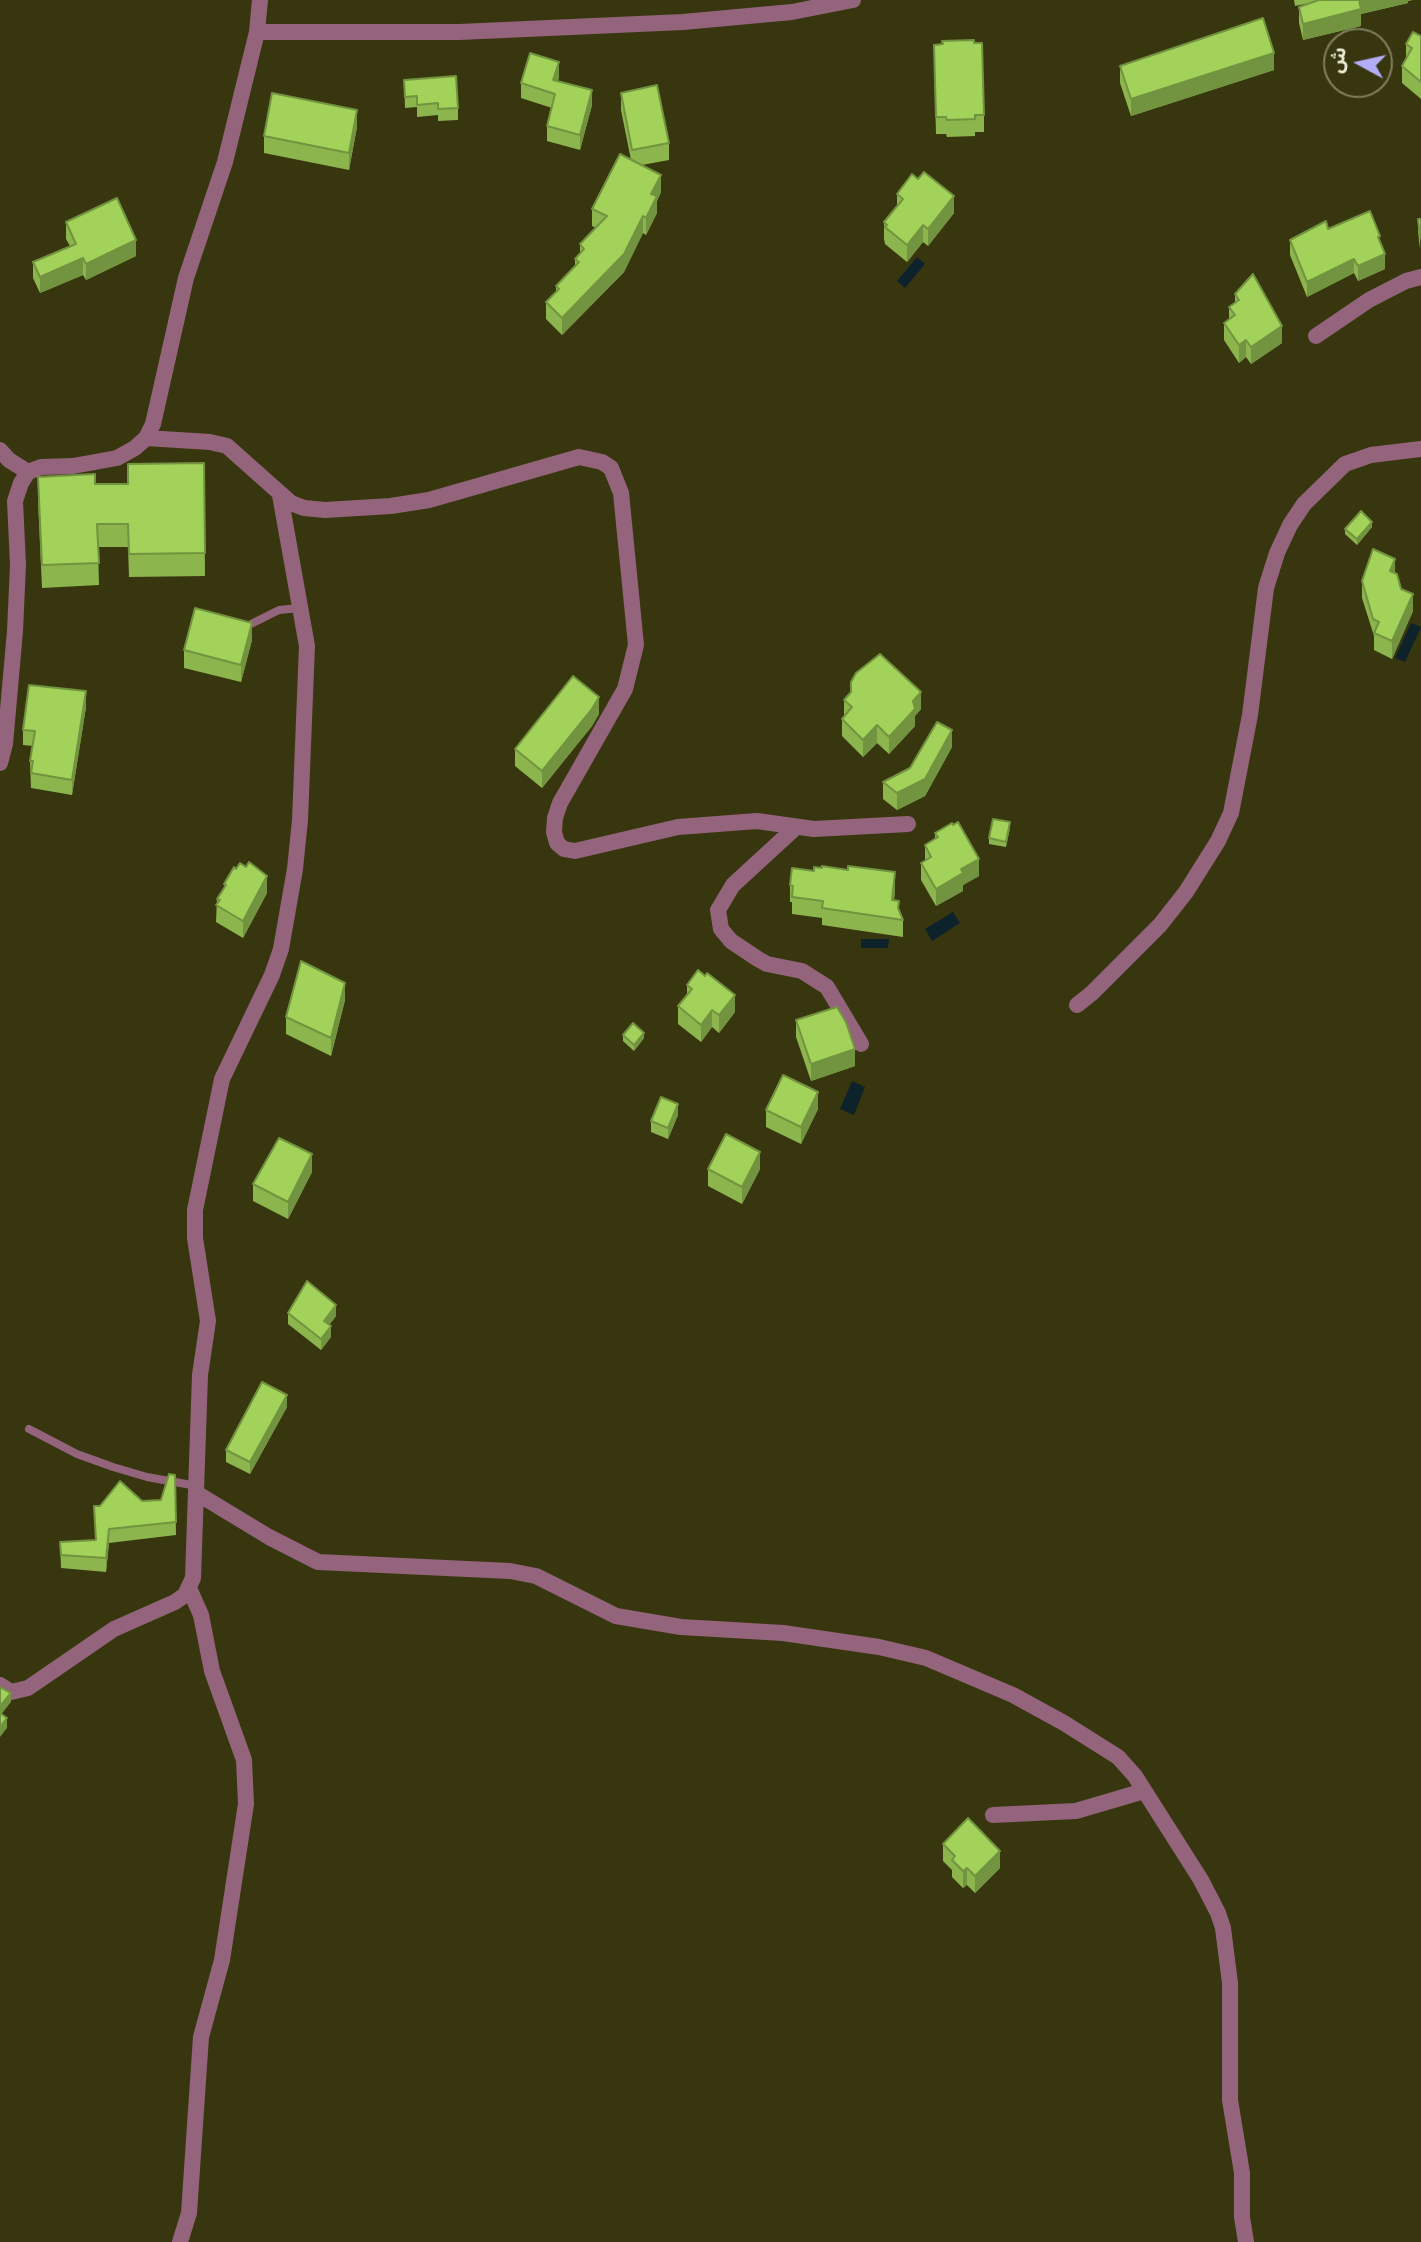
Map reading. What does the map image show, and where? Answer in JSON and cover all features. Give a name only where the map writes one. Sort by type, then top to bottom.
[{"type":"street","points":[[0,763],[5,744],[15,631],[18,565],[15,501],[21,483],[28,472],[41,467],[73,466],[117,458],[146,438],[153,424],[186,278],[225,162],[257,32],[260,0]]},
{"type":"street","points":[[257,32],[459,32],[684,22],[792,12],[853,0]]},
{"type":"street","points":[[1316,336],[1369,300],[1406,281],[1421,277]]},
{"type":"street","points":[[146,438],[210,442],[227,446],[280,495],[303,508],[325,510],[391,506],[461,492],[579,457],[602,462],[611,468],[621,494],[636,628],[634,660],[625,689],[560,803],[555,818],[554,832],[557,842],[564,849],[575,851],[678,827],[757,821],[794,828],[861,828],[908,824]]},
{"type":"street","points":[[1077,1005],[1160,925],[1186,892],[1218,841],[1231,813],[1250,715],[1266,588],[1277,553],[1290,525],[1304,504],[1345,464],[1371,455],[1421,449]]},
{"type":"street","points":[[0,450],[9,460],[28,472]]},
{"type":"street","points":[[0,1685],[11,1692],[28,1688],[114,1629],[175,1602],[189,1588],[193,1578],[200,1375],[208,1321],[195,1238],[195,1210],[222,1079],[272,975],[281,949],[295,869],[303,775],[307,646],[280,495]]},
{"type":"street","points":[[794,828],[733,885],[718,910],[721,929],[731,941],[767,964],[802,971],[817,978],[827,987],[861,1044]]},
{"type":"street","points":[[198,1490],[269,1537],[318,1562],[510,1571],[536,1576],[616,1616],[681,1628],[783,1633],[879,1647],[926,1658],[1013,1695],[1118,1757],[1144,1791],[1201,1880],[1223,1928],[1230,1983],[1230,2100],[1242,2173],[1246,2242]]},
{"type":"street","points":[[180,2242],[189,2213],[201,2037],[222,1960],[246,1804],[244,1760],[212,1671],[201,1615],[189,1588]]},
{"type":"street","points":[[993,1815],[1076,1811],[1144,1791]]},
{"type":"lane","points":[[251,624],[279,610],[300,608]]},
{"type":"lane","points":[[29,1429],[77,1454],[113,1467],[198,1490]]},
{"type":"water","points":[[917,257],[925,264],[905,288],[897,281]]},
{"type":"water","points":[[1411,623],[1421,627],[1405,662],[1395,658]]},
{"type":"water","points":[[953,912],[960,923],[932,941],[925,929]]},
{"type":"water","points":[[861,939],[889,939],[888,948],[861,948]]},
{"type":"water","points":[[852,1081],[865,1087],[854,1115],[840,1109]]},
{"type":"building","points":[[1319,0],[1359,0],[1361,9],[1303,24],[1299,7]]},
{"type":"building","points":[[1263,18],[1274,53],[1131,99],[1120,66]]},
{"type":"building","points":[[1413,32],[1421,36],[1421,82],[1402,66],[1412,48],[1406,44]]},
{"type":"building","points":[[974,40],[974,43],[982,43],[984,115],[975,115],[975,119],[947,120],[946,117],[936,117],[934,45],[943,44],[942,41]]},
{"type":"building","points":[[530,53],[559,62],[553,80],[592,90],[580,135],[547,126],[555,94],[521,83]]},
{"type":"building","points":[[456,76],[458,108],[438,109],[438,103],[417,105],[417,96],[405,97],[404,80]]},
{"type":"building","points":[[657,85],[669,143],[632,150],[621,93]]},
{"type":"building","points":[[272,93],[357,110],[349,153],[264,136]]},
{"type":"building","points":[[620,154],[661,175],[651,194],[657,196],[646,218],[643,216],[624,254],[562,318],[546,302],[559,289],[556,286],[579,262],[575,259],[584,249],[580,244],[607,216],[592,209]]},
{"type":"building","points":[[924,172],[954,196],[928,229],[923,225],[907,245],[885,227],[887,225],[884,222],[903,199],[897,194],[912,174],[918,179]]},
{"type":"building","points":[[117,198],[136,240],[86,264],[83,258],[40,277],[33,262],[76,244],[66,222]]},
{"type":"building","points":[[1370,211],[1385,254],[1358,266],[1354,259],[1307,282],[1290,240],[1326,221],[1328,229]]},
{"type":"building","points":[[1418,219],[1421,219],[1421,237],[1420,237]]},
{"type":"building","points":[[1253,274],[1282,326],[1251,347],[1246,340],[1239,345],[1224,323],[1235,315],[1229,307],[1239,300],[1235,294]]},
{"type":"building","points":[[204,463],[205,553],[129,554],[128,524],[97,524],[99,563],[42,565],[38,477],[95,474],[95,484],[128,484],[128,464]]},
{"type":"building","points":[[1361,511],[1372,522],[1357,539],[1345,529]]},
{"type":"building","points":[[1373,549],[1395,559],[1390,571],[1397,574],[1401,589],[1413,594],[1392,641],[1374,633],[1379,622],[1373,619],[1362,581]]},
{"type":"building","points":[[195,608],[252,623],[241,665],[184,650]]},
{"type":"building","points":[[880,654],[921,692],[913,701],[915,709],[889,737],[877,725],[863,740],[842,719],[852,707],[844,700],[851,692],[851,682],[856,673]]},
{"type":"building","points":[[573,676],[599,697],[542,771],[515,749]]},
{"type":"building","points":[[29,685],[86,691],[72,780],[31,773],[33,761],[30,761],[35,731],[23,730]]},
{"type":"building","points":[[937,722],[952,730],[925,779],[897,793],[883,782],[910,768]]},
{"type":"building","points":[[993,819],[1010,822],[1006,842],[989,838]]},
{"type":"building","points":[[958,822],[979,859],[961,869],[963,873],[936,889],[921,863],[931,857],[925,845],[938,837],[935,833]]},
{"type":"building","points":[[249,862],[267,876],[243,921],[216,905],[234,867],[236,869],[240,863],[246,867]]},
{"type":"building","points":[[848,866],[895,872],[892,900],[899,901],[898,908],[903,920],[822,908],[823,901],[792,897],[792,868],[814,871],[814,867],[848,870]]},
{"type":"building","points":[[301,961],[345,983],[331,1038],[286,1017]]},
{"type":"building","points":[[698,970],[705,976],[707,973],[735,995],[719,1015],[712,1010],[701,1025],[678,1006],[692,989],[687,985]]},
{"type":"building","points":[[837,1007],[846,1022],[855,1049],[811,1064],[796,1020]]},
{"type":"building","points":[[633,1023],[644,1033],[634,1045],[623,1035]]},
{"type":"building","points":[[783,1075],[818,1092],[801,1127],[766,1110]]},
{"type":"building","points":[[661,1097],[678,1104],[668,1128],[651,1121]]},
{"type":"building","points":[[726,1134],[760,1152],[742,1187],[708,1169]]},
{"type":"building","points":[[279,1138],[312,1154],[288,1202],[253,1184]]},
{"type":"building","points":[[307,1281],[336,1305],[324,1321],[331,1326],[321,1339],[288,1313]]},
{"type":"building","points":[[262,1382],[287,1395],[250,1462],[226,1450]]},
{"type":"building","points":[[169,1474],[175,1475],[176,1522],[109,1529],[106,1558],[61,1555],[60,1542],[96,1540],[94,1506],[100,1506],[120,1481],[142,1501],[161,1500]]},
{"type":"building","points":[[0,1687],[11,1693],[0,1706]]},
{"type":"building","points":[[0,1713],[7,1718],[0,1727]]},
{"type":"building","points":[[968,1818],[1000,1851],[975,1876],[967,1868],[963,1871],[952,1860],[955,1856],[943,1844]]}]
